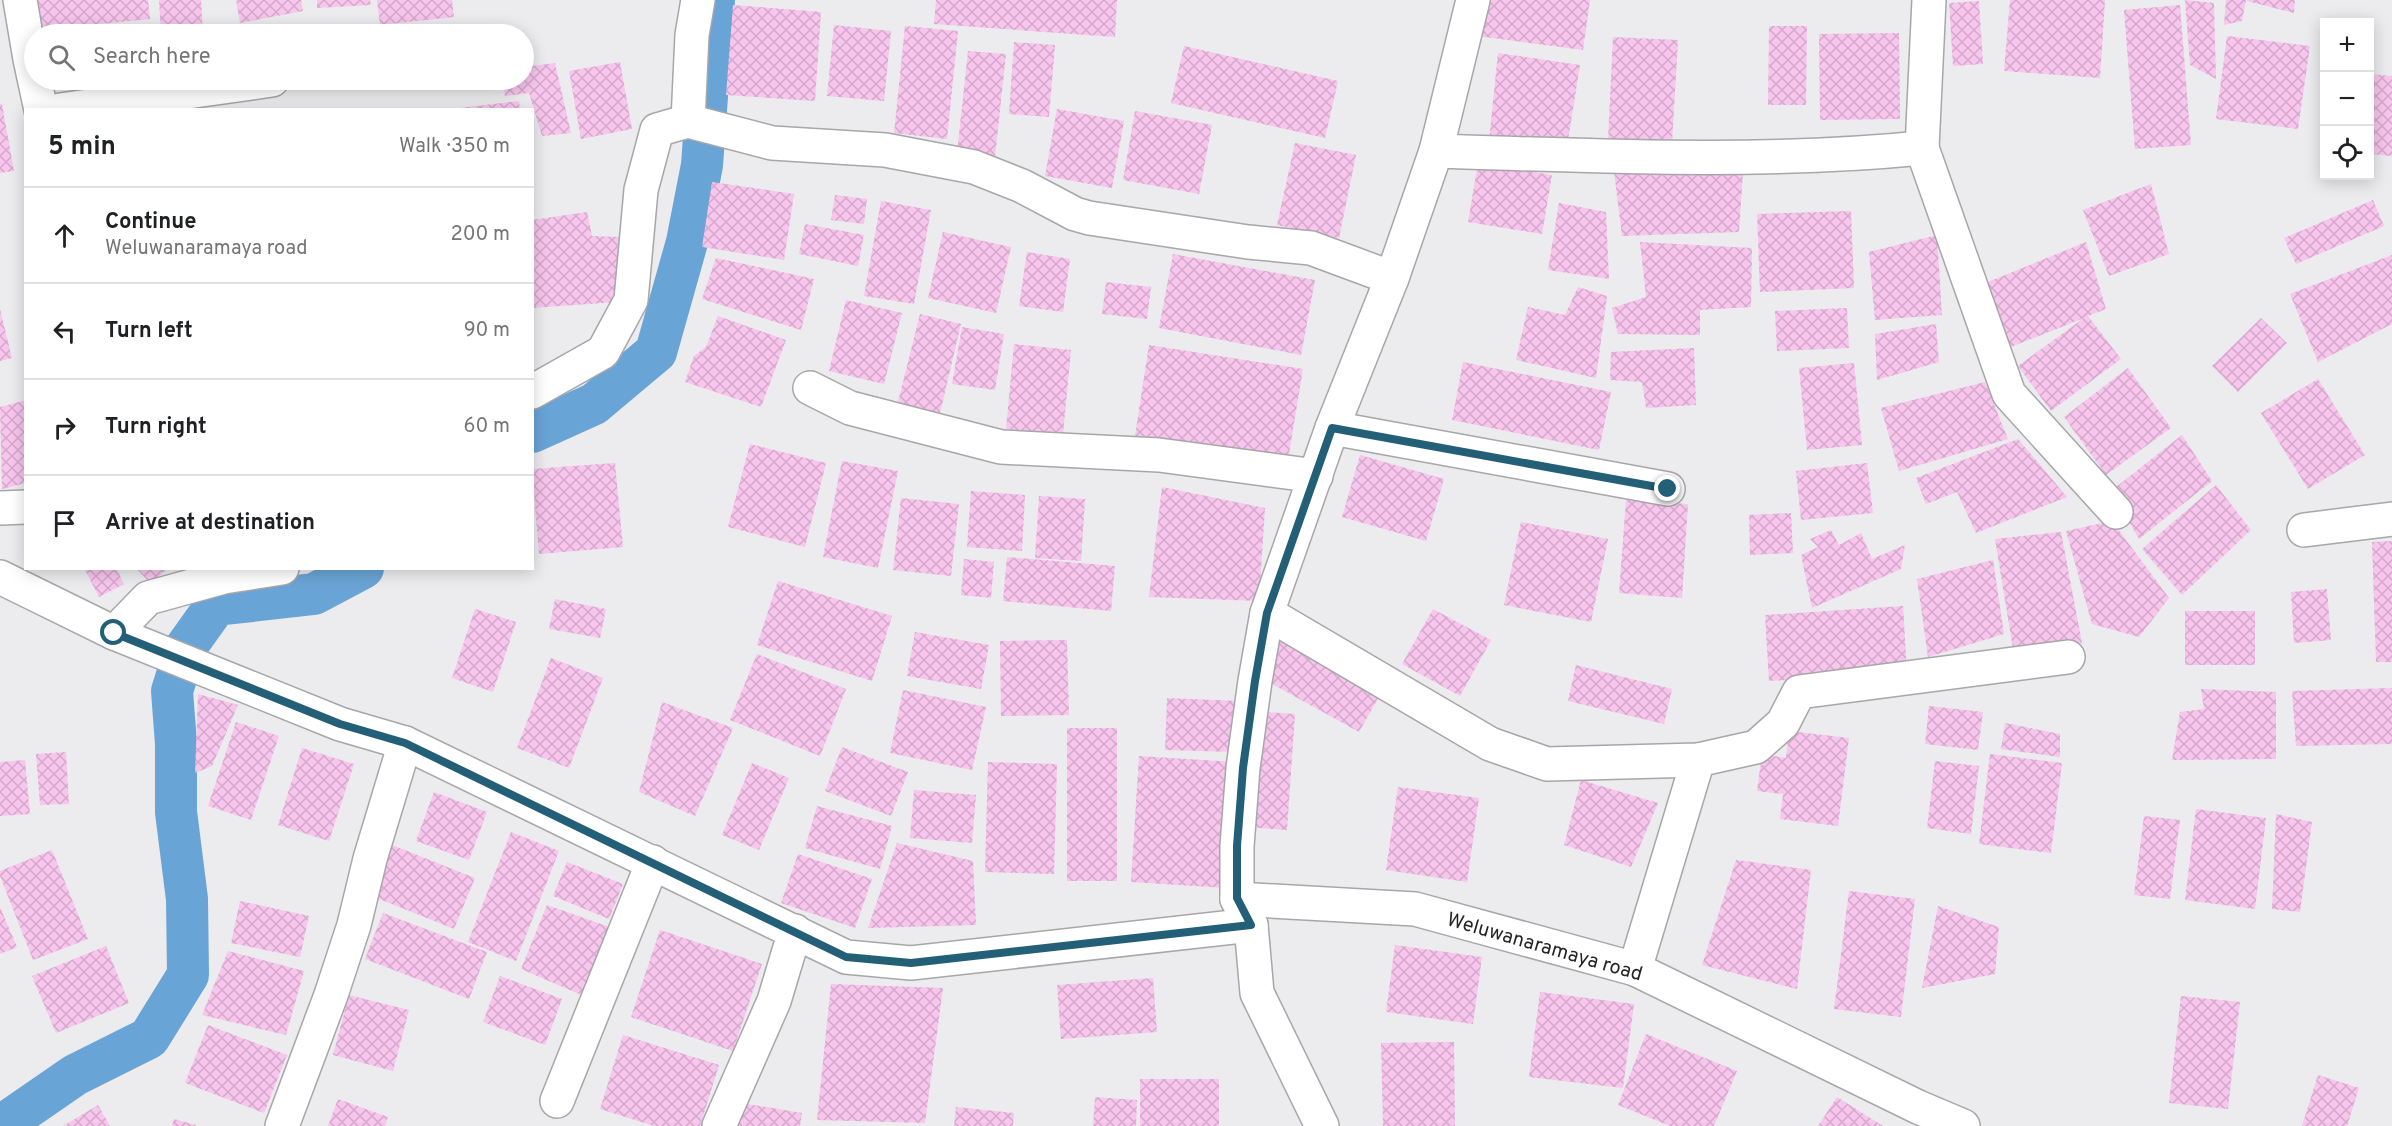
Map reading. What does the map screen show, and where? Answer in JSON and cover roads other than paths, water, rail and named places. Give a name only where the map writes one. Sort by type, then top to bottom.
[{"type":"street","points":[[20,0],[24,24]]},
{"type":"street","points":[[688,122],[691,45],[698,0]]},
{"type":"street","points":[[1322,1126],[1257,993],[1244,912],[1237,846],[1243,768],[1267,613],[1332,428],[1392,278],[1436,151],[1473,0]]},
{"type":"street","points":[[1929,0],[1922,148],[2009,394],[2116,512]]},
{"type":"street","points":[[37,90],[41,108]]},
{"type":"street","points":[[74,108],[201,90]]},
{"type":"street","points":[[534,391],[603,352],[631,300],[641,190],[657,130],[688,122],[772,143],[885,150],[974,167],[1022,186],[1075,214],[1089,218],[1248,242],[1311,248],[1392,278]]},
{"type":"street","points":[[1436,151],[1674,159],[1860,154],[1922,148]]},
{"type":"street","points":[[810,388],[850,408],[1001,447],[1159,455],[1316,476]]},
{"type":"street","points":[[1332,428],[1668,489]]},
{"type":"street","points":[[0,508],[24,507]]},
{"type":"street","points":[[2304,530],[2392,519]]},
{"type":"street","points":[[114,633],[148,598],[224,577],[269,570]]},
{"type":"street","name":"Weluwanaramaya road","points":[[0,577],[114,633],[208,672],[340,724],[405,743],[846,957],[911,963],[1244,912],[1415,909],[1635,969],[1918,1107],[1963,1126]]},
{"type":"street","points":[[1267,613],[1490,744],[1547,764],[1698,760],[1756,747],[1783,723],[1799,692],[2068,657]]},
{"type":"street","points":[[282,1126],[341,965],[405,743]]},
{"type":"street","points":[[1635,969],[1698,760]]},
{"type":"street","points":[[557,1101],[653,862]]},
{"type":"street","points":[[718,1126],[774,1001],[795,931]]},
{"type":"waterway","points":[[534,431],[594,404],[656,352],[687,242],[702,165],[714,0]]},
{"type":"waterway","points":[[1,1126],[75,1075],[149,1038],[188,975],[187,899],[176,812],[176,744],[172,691],[186,647],[216,605],[314,594],[359,570]]}]
